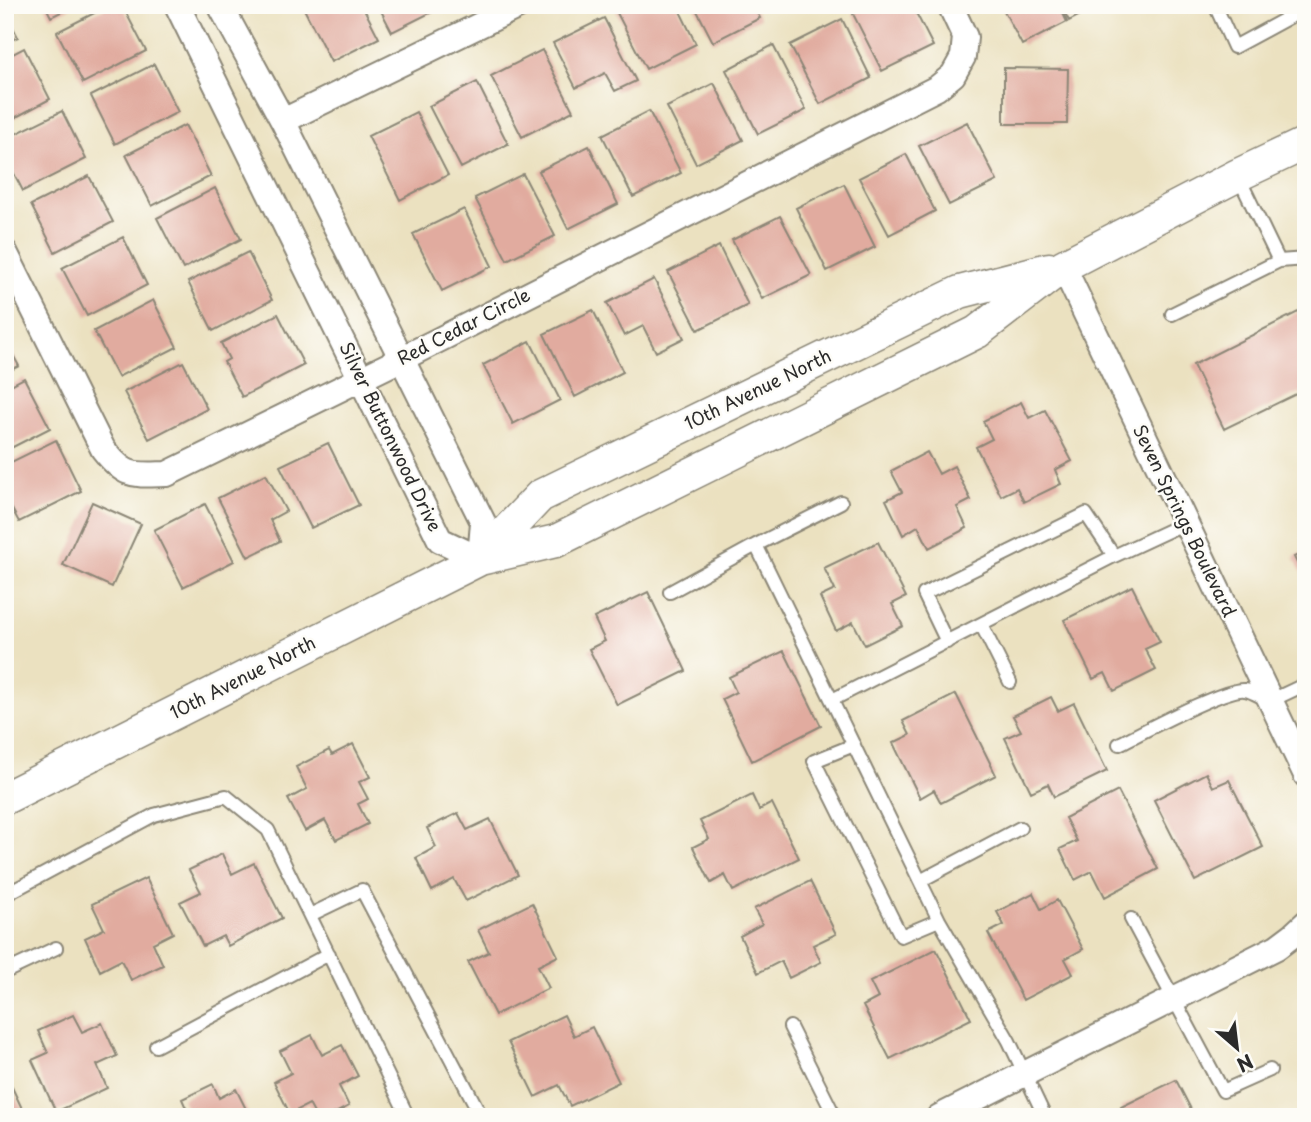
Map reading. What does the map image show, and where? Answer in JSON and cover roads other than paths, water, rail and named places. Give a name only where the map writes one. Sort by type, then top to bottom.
[{"type":"street","name":"Silver Buttonwood Drive","points":[[177,5],[440,540],[480,559]]},
{"type":"street","points":[[220,5],[283,121],[483,522],[480,559]]},
{"type":"street","points":[[283,121],[521,5]]},
{"type":"street","name":"Red Cedar Circle","points":[[5,252],[103,449],[116,465],[134,475],[167,474],[937,88],[953,75],[963,57],[965,37],[950,5]]},
{"type":"street","name":"10th Avenue North","points":[[5,797],[480,559],[556,541],[977,332],[1063,266],[1306,143]]},
{"type":"street","name":"10th Avenue North","points":[[480,559],[540,496],[960,292],[1063,266]]},
{"type":"street","name":"Seven Springs Boulevard","points":[[1063,266],[1306,775]]},
{"type":"street","points":[[939,1117],[1277,947],[1306,923]]},
{"type":"lane","points":[[1215,5],[1234,47],[1306,8]]},
{"type":"lane","points":[[1238,176],[1279,261]]},
{"type":"lane","points":[[1172,314],[1279,261],[1306,259]]},
{"type":"lane","points":[[670,592],[756,544],[841,502]]},
{"type":"lane","points":[[947,642],[924,594],[1086,514],[1114,556]]},
{"type":"lane","points":[[832,700],[1114,556],[1185,523]]},
{"type":"lane","points":[[756,544],[939,919],[1009,1041],[1045,1117]]},
{"type":"lane","points":[[981,624],[1010,682]]},
{"type":"lane","points":[[1119,744],[1231,692],[1244,690],[1270,701],[1306,684]]},
{"type":"lane","points":[[854,744],[814,761],[901,936],[939,919]]},
{"type":"lane","points":[[5,895],[154,816],[226,796],[268,830],[408,1117]]},
{"type":"lane","points":[[920,881],[1020,828]]},
{"type":"lane","points":[[310,915],[362,890],[478,1110],[466,1117]]},
{"type":"lane","points":[[1131,919],[1223,1091],[1270,1070]]},
{"type":"lane","points":[[5,972],[56,948]]},
{"type":"lane","points":[[156,1045],[329,954]]},
{"type":"lane","points":[[790,1027],[835,1117]]}]
